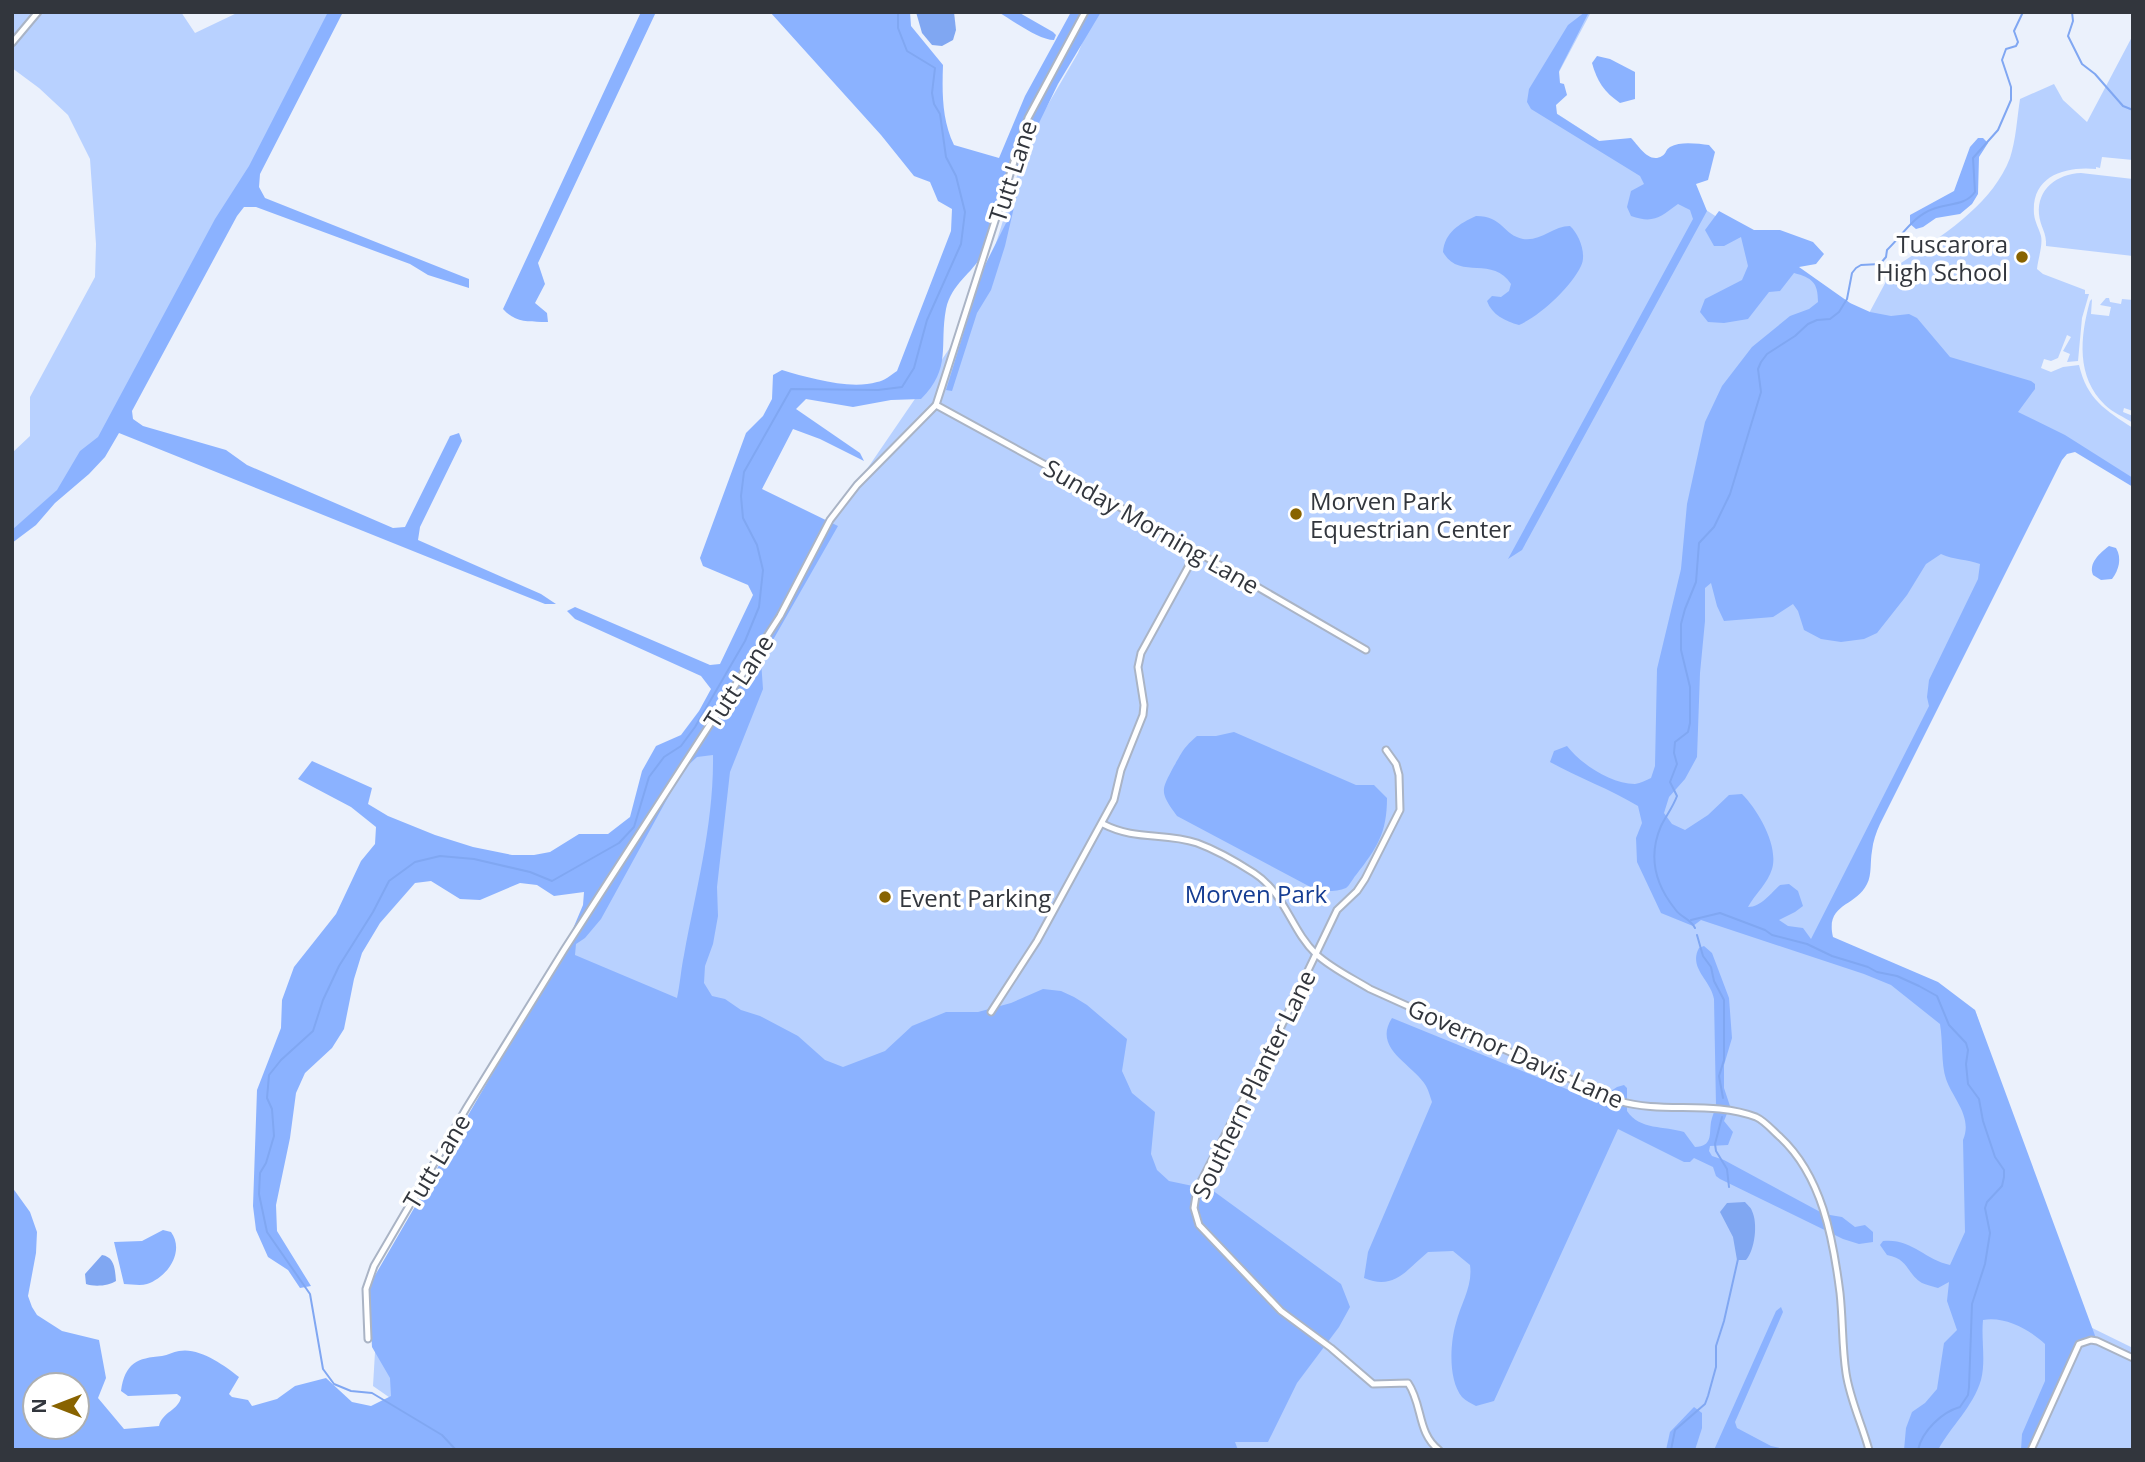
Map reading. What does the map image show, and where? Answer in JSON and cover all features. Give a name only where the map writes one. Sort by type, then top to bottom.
[{"type":"street","points":[[12,43],[38,12]]},
{"type":"street","name":"Tutt Lane","points":[[368,1339],[366,1289],[374,1266],[467,1107],[644,824],[780,616],[830,520],[857,485],[936,405],[1028,118],[1085,12]]},
{"type":"street","name":"Sunday Morning Lane","points":[[936,405],[1197,551],[1366,650]]},
{"type":"street","points":[[991,1012],[1037,941],[1114,800],[1121,770],[1143,715],[1139,667],[1141,653],[1197,551]]},
{"type":"street","name":"Southern Planter Lane","points":[[1386,750],[1396,764],[1399,775],[1400,810],[1365,879],[1357,891],[1337,909],[1197,1189],[1194,1208],[1199,1225],[1281,1311],[1373,1384],[1382,1386],[1408,1383],[1414,1393],[1427,1439],[1439,1450]]},
{"type":"street","name":"Governor Davis Lane","points":[[1102,824],[1134,836],[1197,843],[1253,873],[1266,882],[1277,895],[1316,954],[1370,989],[1619,1101],[1646,1107],[1707,1107],[1759,1118],[1800,1157],[1820,1201],[1833,1248],[1840,1296],[1845,1371],[1869,1450]]},
{"type":"street","points":[[2031,1450],[2079,1344],[2097,1341],[2133,1358]]},
{"type":"green space","points":[[12,12],[181,12],[195,33],[239,12],[336,12],[95,457],[12,540],[12,453],[30,436],[30,397],[95,277],[96,244],[90,159],[68,115],[12,68]]},
{"type":"green space","name":"Morven Park","points":[[1095,12],[1591,12],[1542,104],[1850,303],[1867,317],[1890,274],[1901,263],[1964,218],[2002,175],[2010,158],[2020,99],[2054,84],[2063,100],[2087,122],[2133,35],[2133,160],[2102,157],[2100,168],[2073,169],[2052,176],[2038,191],[2034,214],[2041,240],[2037,269],[2089,294],[2082,318],[2078,361],[2067,362],[2070,354],[2063,351],[2071,337],[2067,335],[2058,358],[2051,361],[2044,359],[2041,368],[2051,372],[2079,365],[2087,387],[2098,403],[2133,428],[2133,481],[2064,439],[1812,940],[1975,1010],[2080,1322],[2133,1348],[2133,1450],[444,1450],[409,1411],[373,1386],[376,1335],[374,1279],[815,545],[958,336],[992,256],[1029,137],[1078,53]]},
{"type":"green space","points":[[2081,173],[2133,179],[2133,256],[2046,246],[2039,214],[2041,197],[2050,184],[2064,176]]},
{"type":"green space","points":[[2109,298],[2110,302],[2121,304],[2122,299],[2133,300],[2133,411],[2124,408],[2123,412],[2133,416],[2133,423],[2105,405],[2089,382],[2085,369],[2084,328],[2090,301],[2092,299],[2091,314],[2109,316],[2111,307],[2100,305]]},
{"type":"shaded area","points":[[328,12],[343,12],[260,174],[259,187],[265,198],[469,279],[469,288],[428,275],[410,264],[256,207],[244,207],[132,411],[133,419],[143,426],[226,450],[247,465],[393,528],[405,527],[450,436],[459,433],[462,441],[420,527],[418,540],[541,594],[556,604],[545,604],[119,433],[105,457],[89,474],[55,503],[36,525],[12,543],[12,530],[57,490],[80,451],[98,437],[215,219],[249,166]]},
{"type":"shaded area","points":[[641,12],[656,12],[538,263],[545,284],[535,303],[547,313],[548,322],[518,319],[503,309]]},
{"type":"shaded area","points":[[770,12],[910,12],[911,26],[943,65],[945,116],[954,145],[999,158],[1025,96],[1071,12],[1101,12],[1058,84],[1037,127],[1021,177],[1010,168],[980,259],[949,300],[944,322],[941,367],[931,388],[921,399],[891,400],[853,407],[806,399],[796,409],[860,453],[864,461],[793,429],[762,489],[838,526],[761,661],[763,689],[730,772],[717,887],[718,916],[713,944],[705,966],[704,983],[712,996],[725,999],[741,1010],[760,1016],[798,1036],[825,1060],[843,1067],[885,1051],[912,1026],[946,1012],[978,1012],[1011,1003],[1043,989],[1061,991],[1087,1005],[1127,1039],[1122,1071],[1132,1093],[1155,1112],[1151,1154],[1157,1170],[1169,1181],[1212,1190],[1341,1284],[1350,1307],[1339,1327],[1297,1383],[1268,1442],[1235,1442],[1238,1450],[12,1450],[12,1187],[30,1212],[37,1232],[28,1296],[32,1307],[37,1315],[62,1331],[99,1340],[106,1378],[98,1398],[124,1429],[159,1426],[163,1417],[177,1405],[181,1397],[177,1394],[128,1396],[121,1391],[129,1368],[146,1358],[187,1350],[219,1362],[239,1377],[229,1394],[248,1400],[252,1406],[277,1399],[295,1386],[326,1378],[352,1402],[371,1406],[391,1396],[390,1378],[372,1347],[370,1284],[564,950],[583,905],[584,892],[554,896],[537,885],[520,883],[480,900],[460,899],[431,881],[415,883],[380,923],[362,953],[344,1029],[332,1048],[305,1073],[296,1093],[276,1205],[277,1231],[311,1286],[300,1288],[288,1270],[268,1257],[256,1230],[253,1206],[257,1090],[281,1028],[282,1000],[294,967],[336,914],[361,861],[375,844],[376,827],[351,807],[298,779],[312,761],[372,788],[368,804],[388,816],[473,847],[512,855],[550,852],[579,834],[608,834],[630,817],[642,771],[656,746],[681,735],[711,689],[701,676],[575,619],[567,611],[575,607],[710,665],[720,664],[753,595],[748,585],[703,566],[700,558],[746,433],[763,416],[772,399],[773,375],[782,370],[855,385],[880,381],[897,371],[951,231],[952,209],[938,201],[930,182],[914,176],[881,135]],"holes":[[[713,755],[713,780],[699,881],[677,998],[575,955],[576,944],[585,938],[601,919],[683,770],[697,757]]]},
{"type":"shaded area","points":[[916,12],[954,12],[956,30],[953,40],[942,46],[932,45],[922,33]]},
{"type":"shaded area","points":[[998,12],[1018,12],[1053,32],[1056,35],[1054,40],[1033,33]]},
{"type":"shaded area","points":[[1585,12],[1589,12],[1559,71],[1560,83],[1564,84],[1567,95],[1556,105],[1557,114],[1599,141],[1631,138],[1653,158],[1662,156],[1670,147],[1679,144],[1709,145],[1715,152],[1708,180],[1696,184],[1707,211],[1522,550],[1508,559],[1693,219],[1690,210],[1678,204],[1656,218],[1631,216],[1627,207],[1631,191],[1644,184],[1640,176],[1531,109],[1527,102],[1529,89],[1568,25]]},
{"type":"shaded area","points":[[1597,56],[1610,59],[1635,72],[1635,99],[1620,103],[1605,90],[1592,63]]},
{"type":"shaded area","points":[[1978,138],[1983,138],[1988,143],[1979,157],[1978,194],[1972,204],[1960,214],[1936,218],[1916,229],[1910,224],[1910,215],[1954,191],[1970,147]]},
{"type":"shaded area","points":[[1021,177],[1005,246],[991,290],[977,313],[952,391],[946,390],[983,269],[1007,221]]},
{"type":"shaded area","points":[[1719,211],[1754,230],[1780,230],[1813,242],[1824,254],[1816,264],[1799,267],[1850,303],[1870,312],[1891,316],[1909,314],[1917,318],[1950,357],[2031,381],[2035,384],[2035,389],[2018,412],[2065,435],[2133,478],[2133,487],[2075,452],[2067,454],[2062,460],[1880,824],[1873,844],[1869,880],[1856,897],[1837,911],[1832,926],[1833,937],[1938,982],[1975,1010],[2097,1341],[2079,1344],[2031,1450],[2021,1450],[2022,1434],[2045,1381],[2045,1344],[2016,1325],[1991,1319],[1983,1320],[1981,1380],[1967,1408],[1938,1450],[1904,1450],[1906,1428],[1912,1412],[1925,1403],[1937,1389],[1944,1343],[1957,1330],[1947,1301],[1949,1282],[1938,1288],[1922,1283],[1904,1263],[1887,1255],[1880,1245],[1883,1241],[1902,1243],[1950,1265],[1965,1232],[1963,1140],[1966,1124],[1944,1073],[1940,1024],[1891,985],[1864,974],[1701,920],[1693,926],[1661,913],[1637,862],[1636,838],[1642,823],[1638,806],[1550,762],[1554,751],[1567,746],[1588,766],[1616,781],[1635,784],[1651,778],[1655,766],[1657,669],[1681,569],[1687,504],[1705,422],[1722,386],[1752,347],[1790,316],[1809,309],[1818,302],[1813,282],[1794,273],[1780,291],[1769,292],[1748,319],[1724,323],[1708,322],[1700,312],[1705,299],[1742,280],[1748,266],[1741,237],[1724,246],[1714,246],[1705,230]],"holes":[[[1941,554],[1980,564],[1978,579],[1929,680],[1929,706],[1811,939],[1803,928],[1788,926],[1779,920],[1803,906],[1798,891],[1789,884],[1780,885],[1761,902],[1748,907],[1768,879],[1772,869],[1773,850],[1766,829],[1742,794],[1729,795],[1708,815],[1685,830],[1672,824],[1664,813],[1669,797],[1685,779],[1697,757],[1705,588],[1711,583],[1724,621],[1773,617],[1793,604],[1804,630],[1821,639],[1841,642],[1864,639],[1877,633],[1907,595],[1926,564]]]},
{"type":"shaded area","points":[[1476,216],[1492,219],[1511,234],[1523,239],[1535,238],[1570,226],[1579,239],[1583,261],[1576,274],[1563,292],[1519,325],[1500,317],[1487,301],[1492,296],[1501,297],[1509,291],[1511,284],[1504,275],[1458,265],[1450,261],[1443,252],[1450,234]]},
{"type":"shaded area","points":[[2109,546],[2116,548],[2119,564],[2112,579],[2101,580],[2093,575],[2092,566]]},
{"type":"shaded area","points":[[1234,732],[1356,785],[1374,785],[1387,798],[1385,821],[1379,840],[1346,888],[1318,891],[1177,816],[1167,801],[1164,786],[1184,750],[1197,736]]},
{"type":"shaded area","points":[[1704,946],[1712,953],[1729,998],[1732,1038],[1724,1065],[1724,1088],[1730,1106],[1724,1121],[1733,1132],[1728,1145],[1710,1146],[1709,1151],[1712,1156],[1824,1214],[1842,1217],[1855,1227],[1865,1225],[1873,1232],[1873,1242],[1859,1244],[1843,1239],[1720,1179],[1713,1167],[1694,1158],[1690,1162],[1684,1162],[1618,1129],[1494,1401],[1476,1406],[1457,1390],[1452,1371],[1454,1331],[1468,1287],[1470,1265],[1453,1251],[1428,1252],[1407,1271],[1392,1280],[1384,1282],[1364,1278],[1368,1252],[1432,1102],[1420,1078],[1397,1055],[1387,1039],[1387,1029],[1392,1018],[1596,1101],[1624,1085],[1627,1088],[1627,1111],[1632,1117],[1645,1124],[1684,1132],[1695,1147],[1701,1146],[1709,1139],[1716,1105],[1714,999],[1696,962],[1699,948]]},
{"type":"shaded area","points":[[1745,1202],[1754,1216],[1755,1236],[1752,1250],[1746,1260],[1737,1260],[1733,1237],[1720,1212],[1727,1203]]},
{"type":"shaded area","points":[[163,1230],[171,1232],[175,1239],[175,1255],[168,1269],[155,1281],[147,1284],[124,1284],[114,1242],[142,1241]]},
{"type":"shaded area","points":[[102,1255],[112,1261],[116,1281],[101,1286],[86,1284],[85,1274]]},
{"type":"shaded area","points":[[1781,1307],[1783,1312],[1735,1422],[1737,1428],[1771,1446],[1788,1450],[1714,1450],[1776,1311]]},
{"type":"shaded area","points":[[1694,1407],[1702,1413],[1702,1428],[1695,1450],[1666,1450],[1670,1432]]},
{"type":"waterway","points":[[456,1450],[442,1435],[372,1393],[351,1391],[334,1384],[323,1369],[310,1294],[267,1232],[259,1194],[260,1173],[274,1136],[272,1109],[267,1098],[269,1075],[281,1060],[313,1031],[323,1000],[339,966],[389,881],[415,862],[440,856],[474,859],[530,872],[552,881],[619,843],[634,827],[649,777],[664,757],[681,746],[695,727],[745,641],[759,607],[763,570],[757,545],[743,518],[741,496],[744,472],[791,389],[878,390],[902,387],[914,368],[927,320],[961,244],[965,212],[956,176],[946,157],[940,114],[934,104],[932,93],[935,68],[907,51],[898,28],[898,12]]},
{"type":"waterway","points":[[1695,928],[1677,912],[1663,890],[1658,880],[1655,848],[1661,826],[1677,796],[1670,782],[1677,764],[1675,742],[1688,732],[1690,723],[1690,687],[1681,650],[1681,624],[1696,582],[1699,543],[1714,527],[1730,494],[1761,392],[1758,369],[1767,354],[1808,324],[1830,319],[1839,312],[1847,299],[1852,273],[1856,268],[1861,265],[1880,264],[1886,257],[1887,250],[1919,216],[1933,209],[1966,200],[1975,192],[1973,158],[1998,130],[2011,100],[2011,87],[2002,60],[2006,49],[2016,46],[2018,42],[2014,31],[2023,12]]},
{"type":"waterway","points":[[2072,12],[2073,21],[2068,36],[2082,64],[2095,74],[2123,106],[2133,110]]},
{"type":"waterway","points":[[1691,920],[1720,913],[1772,935],[1807,944],[1877,972],[1897,976],[1937,996],[1949,1025],[1966,1043],[1968,1084],[1979,1099],[1983,1121],[1995,1157],[2004,1170],[2004,1177],[2002,1186],[1985,1208],[1990,1233],[1985,1264],[1972,1304],[1968,1395],[1960,1407],[1946,1413],[1934,1423],[1918,1450]]},
{"type":"waterway","points":[[1697,935],[1703,956],[1711,967],[1714,981],[1724,1000],[1724,1060],[1719,1076],[1723,1098]]},
{"type":"waterway","points":[[1722,1117],[1715,1144],[1716,1151],[1727,1169],[1729,1187]]},
{"type":"waterway","points":[[1671,1450],[1675,1430],[1705,1404],[1708,1396],[1716,1367],[1716,1346],[1738,1259]]},
{"type":"place","name":"Tuscarora High School","points":[[2022,257]]},
{"type":"place","name":"Morven Park Equestrian Center","points":[[1296,514]]},
{"type":"place","name":"Event Parking","points":[[885,897]]}]
